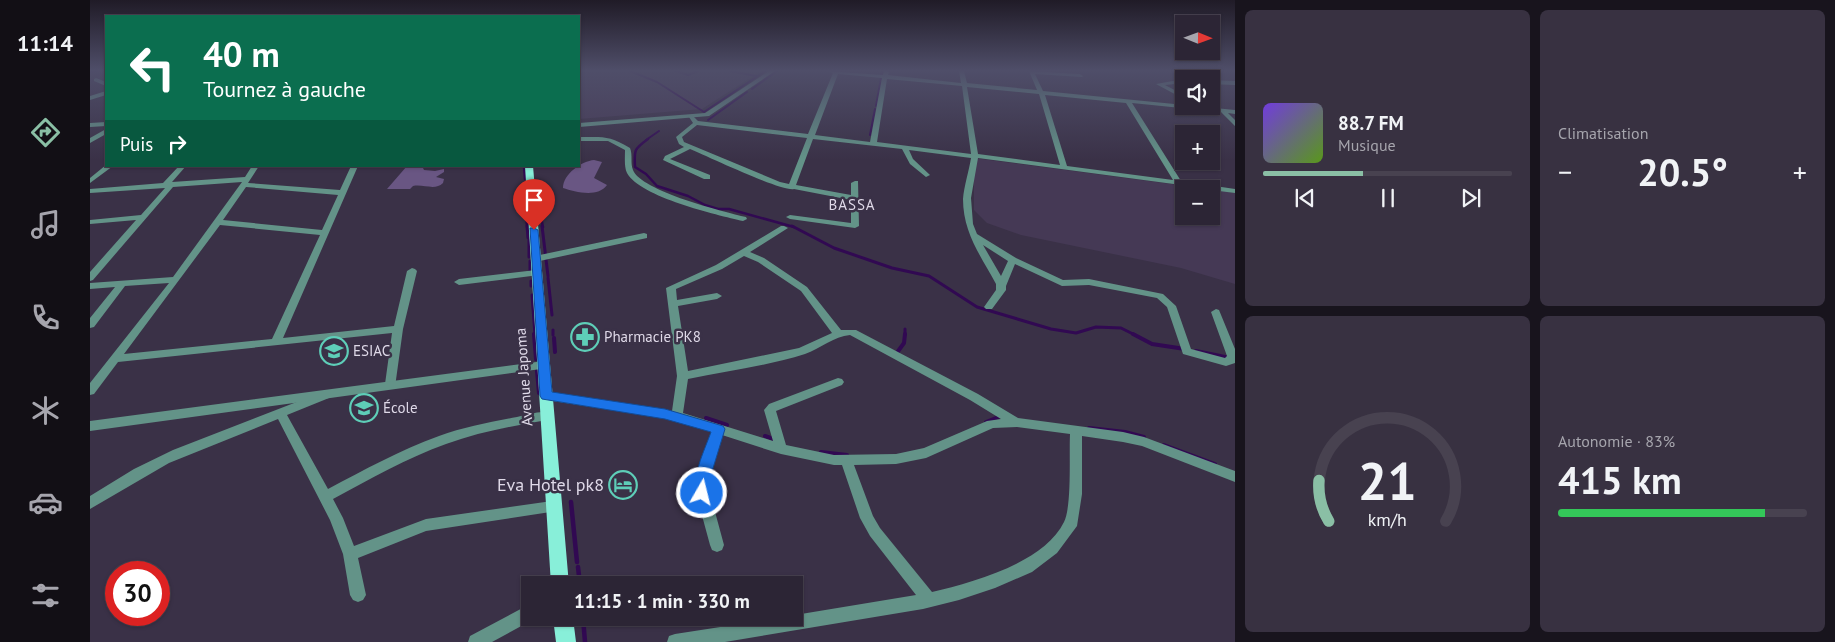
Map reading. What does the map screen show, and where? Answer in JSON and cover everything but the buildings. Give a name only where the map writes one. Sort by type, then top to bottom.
[{"type":"main road","name":"Avenue Japoma","points":[[529,167],[544,365],[552,507],[559,576]]},
{"type":"main road","points":[[564,626],[566,642]]},
{"type":"street","points":[[728,101],[712,112],[694,120],[679,137],[681,143],[791,188],[855,198]]},
{"type":"street","points":[[791,188],[824,101]]},
{"type":"street","points":[[873,144],[881,101]]},
{"type":"street","points":[[967,101],[975,156],[967,198],[969,224],[973,235],[1000,278],[1001,290]]},
{"type":"street","points":[[1044,101],[1064,168]]},
{"type":"street","points":[[1128,101],[1175,107]]},
{"type":"street","points":[[1128,101],[1176,180]]},
{"type":"street","points":[[1220,111],[1235,112]]},
{"type":"street","points":[[1224,111],[1235,124]]},
{"type":"street","points":[[92,125],[105,118]]},
{"type":"street","points":[[580,125],[694,120],[1175,183]]},
{"type":"street","points":[[92,125],[105,124]]},
{"type":"street","points":[[90,141],[105,132]]},
{"type":"street","points":[[580,139],[614,140],[628,149],[630,171],[634,178],[642,184],[671,198],[716,213],[743,219]]},
{"type":"street","points":[[689,147],[667,157],[666,160],[707,177]]},
{"type":"street","points":[[905,148],[906,154],[911,161],[926,174]]},
{"type":"street","points":[[90,181],[109,167]]},
{"type":"street","points":[[90,278],[144,217],[182,167]]},
{"type":"street","points":[[90,392],[176,280],[247,182],[255,167]]},
{"type":"street","points":[[276,342],[355,167]]},
{"type":"street","points":[[90,191],[168,185],[247,182],[344,193]]},
{"type":"street","points":[[790,217],[855,226],[855,183]]},
{"type":"street","points":[[1220,189],[1235,191]]},
{"type":"street","points":[[90,222],[144,217]]},
{"type":"street","points":[[217,222],[325,233]]},
{"type":"street","points":[[678,416],[683,376],[674,304],[670,290],[672,287],[701,275],[744,252],[784,228]]},
{"type":"street","points":[[973,235],[1013,260],[1062,283],[1089,282],[1160,296],[1171,306],[1187,351],[1228,362],[1234,359],[1216,312]]},
{"type":"street","points":[[459,282],[536,266],[644,236]]},
{"type":"street","points":[[744,252],[761,260],[804,289],[839,335]]},
{"type":"street","points":[[989,307],[1001,290],[1002,281],[1013,260]]},
{"type":"street","points":[[392,384],[398,330],[412,271]]},
{"type":"street","points":[[90,286],[176,280]]},
{"type":"street","points":[[90,325],[122,284]]},
{"type":"street","points":[[674,304],[717,296]]},
{"type":"street","points":[[115,359],[398,330]]},
{"type":"street","points":[[683,376],[788,355],[817,346],[846,332],[858,334],[875,346],[898,356],[1017,422]]},
{"type":"street","points":[[90,426],[544,365]]},
{"type":"street","points":[[781,450],[770,410],[838,382]]},
{"type":"street","points":[[90,503],[130,477],[189,448],[281,414],[328,393]]},
{"type":"street","points":[[546,396],[678,416],[781,450],[847,462],[896,459],[926,453],[991,424],[1017,422],[1123,437],[1144,442],[1235,478]]},
{"type":"street","points":[[281,414],[336,518],[350,554],[358,595]]},
{"type":"street","points":[[325,497],[379,468],[442,441],[497,425],[547,416]]},
{"type":"street","points":[[716,545],[702,486],[718,429]]},
{"type":"street","points":[[675,642],[929,600],[977,588],[1017,571],[1054,548],[1070,525],[1075,499],[1076,431]]},
{"type":"street","points":[[847,462],[861,503],[875,532],[929,600]]},
{"type":"street","points":[[350,554],[426,525],[552,507]]},
{"type":"street","points":[[476,642],[521,617]]},
{"type":"shaded area","points":[[580,101],[714,101],[702,109],[580,119]]},
{"type":"shaded area","points":[[974,158],[1175,185],[1175,225],[1220,225],[1220,190],[1235,193],[1235,284],[1181,268],[1021,235],[987,223],[974,210]]},
{"type":"shaded area","points":[[589,161],[602,162],[594,178],[607,185],[598,192],[592,193],[563,188],[566,178],[570,173]]},
{"type":"shaded area","points":[[406,167],[422,167],[424,170],[435,171],[444,169],[444,172],[436,177],[444,179],[443,183],[436,187],[413,186],[410,189],[387,189]]},
{"type":"waterway","points":[[687,101],[704,112],[720,101]]},
{"type":"waterway","points":[[708,120],[735,101]]},
{"type":"waterway","points":[[876,106],[877,101]]},
{"type":"waterway","points":[[870,135],[875,109]]},
{"type":"waterway","points":[[646,140],[659,131]]},
{"type":"waterway","points":[[648,139],[636,150],[635,167],[646,174],[657,186],[688,196],[718,209],[729,209],[794,227]]},
{"type":"waterway","points":[[524,167],[525,179]]},
{"type":"waterway","points":[[525,186],[526,207]]},
{"type":"waterway","points":[[542,220],[542,195],[550,195]]},
{"type":"waterway","points":[[526,210],[527,227]]},
{"type":"waterway","points":[[542,222],[543,227]]},
{"type":"waterway","points":[[527,226],[528,238]]},
{"type":"waterway","points":[[542,226],[548,276]]},
{"type":"waterway","points":[[794,227],[834,248],[892,268],[929,276],[977,307],[1051,329],[1076,333],[1096,327],[1121,328],[1133,334]]},
{"type":"waterway","points":[[529,240],[529,257]]},
{"type":"waterway","points":[[530,261],[530,271]]},
{"type":"waterway","points":[[548,278],[552,315]]},
{"type":"waterway","points":[[531,281],[531,286]]},
{"type":"waterway","points":[[532,295],[535,335]]},
{"type":"waterway","points":[[905,329],[905,334]]},
{"type":"waterway","points":[[553,330],[553,335]]},
{"type":"waterway","points":[[534,334],[536,359]]},
{"type":"waterway","points":[[896,354],[904,343],[905,334]]},
{"type":"waterway","points":[[1133,334],[1152,344],[1185,349]]},
{"type":"waterway","points":[[554,338],[555,352]]},
{"type":"waterway","points":[[1196,351],[1235,359]]},
{"type":"waterway","points":[[537,371],[539,393]]},
{"type":"waterway","points":[[986,422],[1001,416]]},
{"type":"waterway","points":[[706,418],[727,425]]},
{"type":"waterway","points":[[1089,428],[1125,432],[1144,437]]},
{"type":"waterway","points":[[765,436],[776,440]]},
{"type":"waterway","points":[[1164,445],[1215,464]]},
{"type":"waterway","points":[[821,452],[847,455]]},
{"type":"waterway","points":[[571,502],[577,562]]},
{"type":"waterway","points":[[578,567],[579,576]]},
{"type":"waterway","points":[[584,626],[585,642]]},
{"type":"place","name":"Pharmacie PK8","points":[[585,337]]},
{"type":"place","name":"ESIAC","points":[[334,351]]},
{"type":"place","name":"École","points":[[364,408]]},
{"type":"place","name":"Eva Hotel pk8","points":[[623,485]]},
{"type":"district","name":"BASSA","points":[[852,205]]},
{"type":"route","points":[[534,230],[546,396],[678,416],[718,429],[703,478],[702,493]]}]
